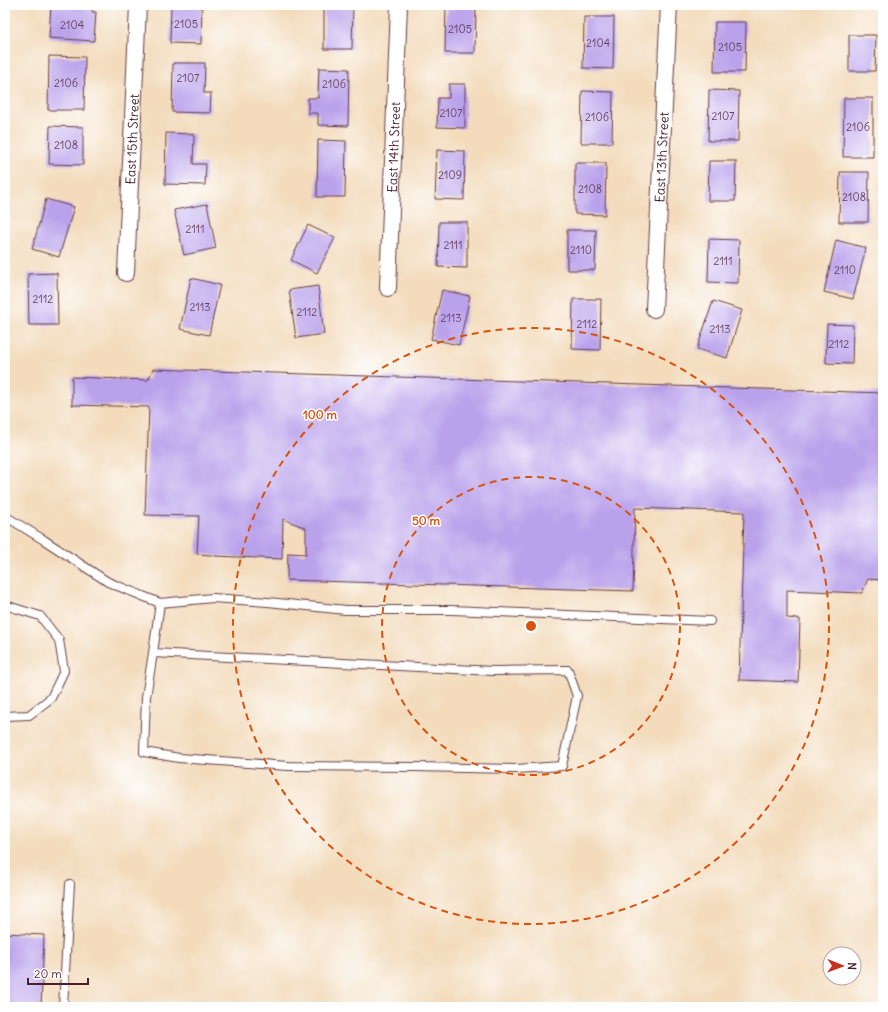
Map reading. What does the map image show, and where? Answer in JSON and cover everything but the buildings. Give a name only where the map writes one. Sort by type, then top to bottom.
[{"type":"street","name":"East 15th Street","points":[[126,273],[138,5]]},
{"type":"street","name":"East 14th Street","points":[[388,288],[399,5]]},
{"type":"street","name":"East 13th Street","points":[[654,309],[669,5]]},
{"type":"lane","points":[[5,516],[108,582],[160,603],[213,598],[346,610],[452,610],[710,621]]},
{"type":"lane","points":[[152,652],[492,671],[568,670],[577,696],[562,766],[516,769],[288,766],[179,758],[144,752],[146,697],[152,652],[160,603]]},
{"type":"lane","points":[[5,606],[40,616],[59,640],[64,671],[51,698],[28,715],[5,716]]},
{"type":"lane","points":[[63,1007],[70,884]]}]
